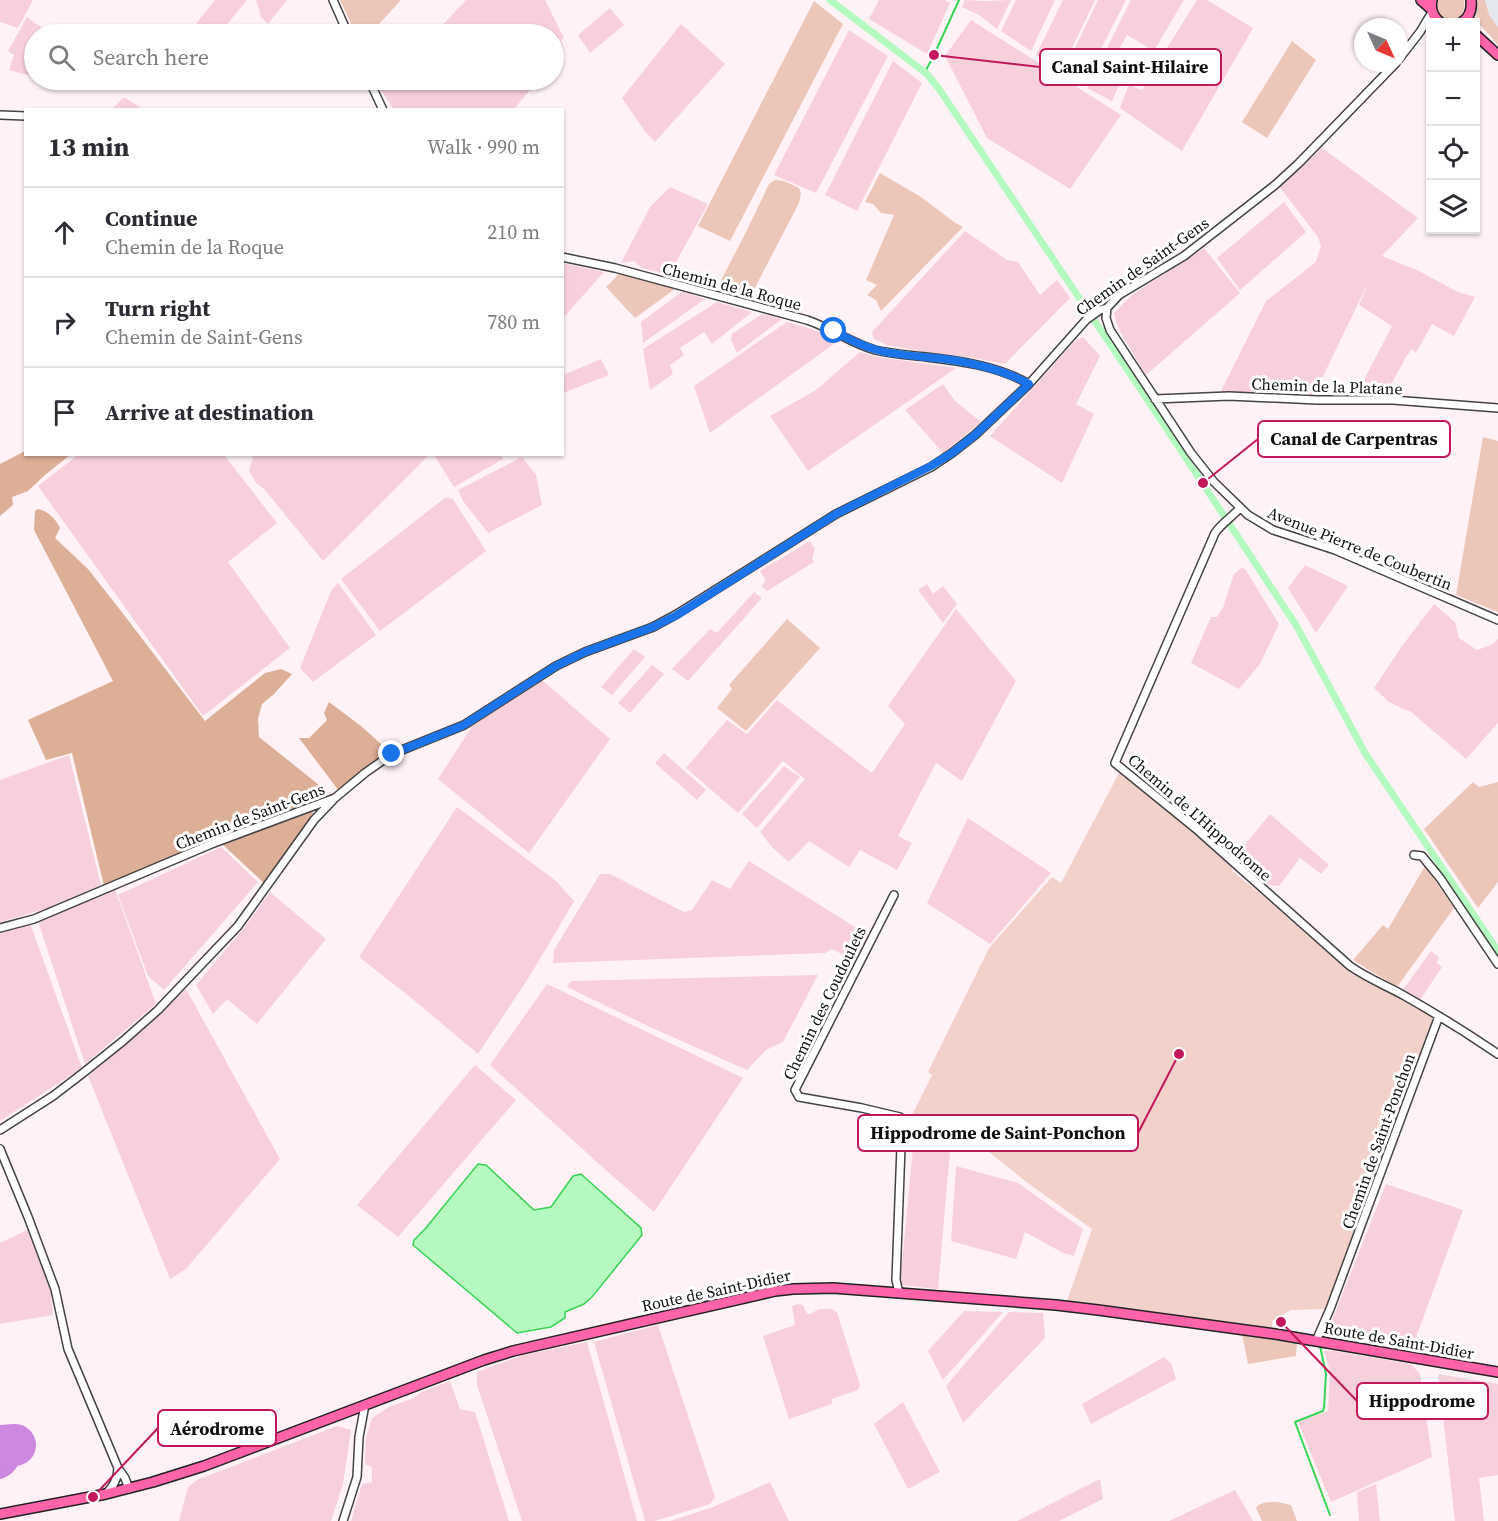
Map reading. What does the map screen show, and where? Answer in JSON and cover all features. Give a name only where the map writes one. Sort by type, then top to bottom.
[{"type":"main road","points":[[1421,0],[1431,7]]},
{"type":"main road","points":[[1470,0],[1472,18]]},
{"type":"main road","points":[[1467,18],[1470,12]]},
{"type":"main road","points":[[1480,32],[1494,52]]},
{"type":"main road","points":[[1480,40],[1494,52]]},
{"type":"main road","name":"Route de Saint-Didier","points":[[0,1514],[106,1494],[204,1466],[513,1351],[784,1290],[813,1288],[1077,1307],[1316,1341],[1498,1372]]},
{"type":"street","points":[[333,0],[344,24]]},
{"type":"street","points":[[1408,47],[1420,32],[1431,7]]},
{"type":"street","points":[[1420,32],[1426,29]]},
{"type":"street","name":"Chemin de Saint-Gens","points":[[0,928],[34,919],[214,843],[335,798],[392,754],[464,725],[556,666],[677,615],[836,514],[931,466],[975,435],[1029,384],[1091,316],[1107,308],[1119,295],[1185,256],[1275,185],[1299,164],[1387,72]]},
{"type":"street","points":[[374,90],[382,108]]},
{"type":"street","points":[[0,115],[24,116]]},
{"type":"street","name":"Chemin de la Roque","points":[[564,257],[615,268],[807,320],[873,349],[949,360],[995,370],[1011,374],[1029,384]]},
{"type":"street","name":"Avenue Pierre de Coubertin","points":[[1107,308],[1106,318],[1110,330],[1155,399],[1202,468],[1240,508],[1273,530],[1335,550],[1498,620]]},
{"type":"street","name":"Chemin de la Platane","points":[[1155,399],[1229,396],[1389,400],[1498,408]]},
{"type":"street","name":"Chemin de L'Hippodrome","points":[[1240,508],[1215,533],[1115,763],[1195,828],[1350,966],[1439,1016]]},
{"type":"street","points":[[0,1130],[53,1096],[123,1041],[158,1010],[238,926],[314,820],[335,798]]},
{"type":"street","points":[[1414,855],[1422,856],[1440,878],[1498,964]]},
{"type":"street","name":"Chemin des Coudoulets","points":[[894,896],[795,1090],[799,1097],[862,1108],[900,1117],[902,1120],[896,1280],[899,1293]]},
{"type":"street","points":[[1439,1016],[1498,1054]]},
{"type":"street","name":"Chemin de Saint-Ponchon","points":[[1316,1341],[1330,1310],[1439,1016]]},
{"type":"street","points":[[0,1149],[55,1289],[68,1348],[118,1471],[125,1478],[127,1489]]},
{"type":"street","points":[[343,1521],[357,1477],[359,1437],[364,1407]]},
{"type":"street","points":[[106,1494],[115,1483],[118,1471]]},
{"type":"shaded area","points":[[0,0],[33,0],[18,28],[0,22]]},
{"type":"shaded area","points":[[215,0],[247,0],[227,24],[196,24]]},
{"type":"shaded area","points":[[256,0],[287,0],[268,24],[261,17]]},
{"type":"shaded area","points":[[340,0],[401,0],[379,24],[351,24]]},
{"type":"shaded area","points":[[466,0],[545,0],[557,24],[443,24]]},
{"type":"shaded area","points":[[879,0],[945,0],[950,3],[927,54],[869,19]]},
{"type":"shaded area","points":[[965,0],[1011,0],[997,29],[979,15],[962,7]]},
{"type":"shaded area","points":[[1016,0],[1055,0],[1031,51],[1001,31]]},
{"type":"shaded area","points":[[1063,0],[1095,0],[1061,71],[1036,55]]},
{"type":"shaded area","points":[[1098,0],[1126,0],[1083,84],[1064,71]]},
{"type":"shaded area","points":[[1131,0],[1184,0],[1154,51],[1127,35],[1117,53],[1129,63],[1112,101],[1087,88]]},
{"type":"shaded area","points":[[1197,0],[1207,0],[1253,28],[1182,151],[1120,108],[1129,85],[1142,90]]},
{"type":"shaded area","points":[[1436,0],[1464,0],[1464,9],[1457,18],[1443,18],[1436,9]]},
{"type":"shaded area","points":[[1474,0],[1498,0],[1498,38],[1480,26],[1480,18],[1478,18]]},
{"type":"shaded area","points":[[1477,0],[1485,0],[1489,15],[1498,27],[1498,45],[1480,25],[1480,18],[1476,18]]},
{"type":"shaded area","points":[[814,1],[843,24],[730,241],[698,226]]},
{"type":"shaded area","points":[[610,8],[624,25],[590,53],[578,35]]},
{"type":"shaded area","points":[[27,17],[36,24],[24,24],[24,74],[9,70],[14,55],[8,51]]},
{"type":"shaded area","points":[[971,20],[1121,115],[1070,189],[987,138],[945,56]]},
{"type":"shaded area","points":[[681,24],[725,64],[655,142],[622,98]]},
{"type":"shaded area","points":[[849,30],[888,56],[816,193],[774,175]]},
{"type":"shaded area","points":[[1292,41],[1316,60],[1267,138],[1242,122]]},
{"type":"shaded area","points":[[893,61],[922,83],[857,211],[825,195]]},
{"type":"shaded area","points":[[381,90],[530,90],[515,108],[393,108]]},
{"type":"shaded area","points":[[124,97],[141,108],[113,108]]},
{"type":"shaded area","points":[[1322,148],[1418,218],[1382,256],[1419,271],[1458,292],[1475,297],[1454,336],[1432,324],[1416,353],[1412,349],[1406,357],[1385,396],[1355,397],[1392,326],[1359,305],[1368,283],[1313,397],[1220,393],[1266,301],[1316,262],[1321,246],[1318,237],[1278,185]]},
{"type":"shaded area","points":[[880,173],[921,197],[963,227],[881,311],[876,300],[867,295],[877,285],[866,280],[894,215],[881,213],[873,204],[865,202]]},
{"type":"shaded area","points":[[775,180],[784,181],[799,188],[801,193],[799,203],[750,297],[717,288],[769,184]]},
{"type":"shaded area","points":[[670,187],[708,204],[669,275],[642,268],[634,261],[621,263],[650,207]]},
{"type":"shaded area","points":[[1284,202],[1306,232],[1240,290],[1217,258]]},
{"type":"shaded area","points":[[965,231],[1007,260],[1018,262],[1040,295],[1057,280],[1070,298],[1005,364],[887,345],[874,339],[872,332]]},
{"type":"shaded area","points":[[1204,248],[1240,293],[1146,375],[1119,330],[1114,313],[1132,295]]},
{"type":"shaded area","points":[[564,263],[604,272],[564,317]]},
{"type":"shaded area","points":[[619,274],[675,289],[635,318],[606,287]]},
{"type":"shaded area","points":[[683,291],[705,299],[643,343],[641,322]]},
{"type":"shaded area","points":[[717,302],[752,312],[712,344],[704,332],[680,348],[684,355],[670,365],[673,374],[650,390],[643,349]]},
{"type":"shaded area","points":[[762,314],[782,319],[737,353],[731,340],[732,334]]},
{"type":"shaded area","points":[[787,322],[812,329],[838,341],[710,433],[694,386]]},
{"type":"shaded area","points":[[1083,337],[1100,356],[1076,404],[1094,414],[1062,483],[990,436],[1074,342]]},
{"type":"shaded area","points":[[860,352],[878,357],[956,368],[808,471],[770,416],[816,390]]},
{"type":"shaded area","points":[[601,359],[609,375],[564,393],[564,375]]},
{"type":"shaded area","points":[[943,384],[955,401],[981,422],[943,453],[905,410]]},
{"type":"shaded area","points":[[1483,437],[1498,441],[1498,612],[1456,595]]},
{"type":"shaded area","points":[[24,452],[24,456],[69,456],[28,491],[12,497],[13,505],[0,516],[0,464]]},
{"type":"shaded area","points":[[77,456],[225,456],[277,523],[228,562],[290,648],[203,716],[38,486]]},
{"type":"shaded area","points":[[252,456],[428,456],[323,561],[264,489],[256,483],[249,470]]},
{"type":"shaded area","points":[[435,456],[502,456],[503,459],[454,487]]},
{"type":"shaded area","points":[[522,457],[536,475],[542,505],[488,533],[463,501],[458,490]]},
{"type":"shaded area","points":[[446,497],[453,499],[486,551],[380,631],[341,579]]},
{"type":"shaded area","points":[[38,509],[48,514],[56,522],[60,528],[55,538],[88,569],[205,721],[265,673],[281,669],[292,674],[262,704],[258,719],[259,737],[329,793],[104,886],[72,753],[46,760],[28,720],[113,681],[34,530],[35,511]]},
{"type":"shaded area","points":[[810,541],[815,549],[812,558],[814,562],[767,591],[761,586],[766,581],[760,571]]},
{"type":"shaded area","points":[[1305,565],[1348,586],[1316,633],[1288,588]]},
{"type":"shaded area","points":[[1241,568],[1245,569],[1279,624],[1260,664],[1239,689],[1191,663],[1211,617],[1217,617],[1223,608],[1234,574]]},
{"type":"shaded area","points":[[338,583],[376,635],[313,682],[300,668],[331,591]]},
{"type":"shaded area","points":[[927,584],[933,594],[943,586],[957,604],[943,623],[918,590]]},
{"type":"shaded area","points":[[754,592],[762,598],[688,681],[672,669],[710,629],[717,633]]},
{"type":"shaded area","points":[[1434,604],[1455,622],[1459,638],[1477,650],[1493,644],[1498,639],[1498,723],[1466,759],[1410,711],[1389,702],[1374,688]]},
{"type":"shaded area","points":[[956,609],[1016,681],[962,781],[936,763],[898,836],[912,843],[897,870],[860,850],[849,867],[809,841],[789,862],[773,848],[760,832],[805,779],[783,761],[738,813],[686,768],[727,720],[747,734],[777,700],[872,773],[905,724],[888,706]]},
{"type":"shaded area","points":[[787,619],[820,648],[746,731],[717,708],[732,689],[729,685]]},
{"type":"shaded area","points":[[634,649],[645,657],[612,695],[601,687]]},
{"type":"shaded area","points":[[652,665],[664,674],[630,713],[618,703]]},
{"type":"shaded area","points":[[542,680],[610,739],[529,853],[438,779],[473,725]]},
{"type":"shaded area","points":[[329,702],[391,753],[339,791],[299,738],[309,738],[327,720],[324,713]]},
{"type":"shaded area","points":[[664,753],[706,790],[697,800],[655,763]]},
{"type":"shaded area","points":[[69,755],[101,885],[49,908],[0,922],[0,780]]},
{"type":"shaded area","points":[[784,766],[800,777],[757,828],[742,814]]},
{"type":"shaded area","points":[[1120,771],[1166,806],[1233,866],[1232,871],[1352,974],[1429,1012],[1433,1019],[1328,1309],[1291,1310],[1272,1321],[1272,1328],[1067,1301],[1092,1229],[1025,1181],[979,1144],[912,1115],[932,1075],[928,1072],[989,948],[1052,877],[1061,883]]},
{"type":"shaded area","points":[[1473,782],[1479,787],[1498,782],[1498,882],[1478,908],[1424,829]]},
{"type":"shaded area","points":[[457,807],[556,881],[574,901],[531,974],[478,1054],[359,957]]},
{"type":"shaded area","points":[[313,810],[312,818],[265,884],[222,844]]},
{"type":"shaded area","points":[[1270,814],[1329,865],[1321,874],[1300,858],[1279,886],[1269,885],[1235,857]]},
{"type":"shaded area","points":[[968,818],[1051,873],[990,944],[927,903]]},
{"type":"shaded area","points":[[221,847],[258,882],[164,990],[148,976],[118,895]]},
{"type":"shaded area","points":[[749,861],[868,935],[857,962],[832,949],[825,953],[553,963],[554,950],[600,874],[610,874],[684,912],[692,910],[712,880],[730,889]]},
{"type":"shaded area","points":[[1425,866],[1454,908],[1397,987],[1353,960],[1383,925],[1388,929]]},
{"type":"shaded area","points":[[115,889],[156,1004],[85,1064],[38,921]]},
{"type":"shaded area","points":[[270,892],[326,939],[257,1024],[227,999],[213,1014],[196,985],[244,928]]},
{"type":"shaded area","points":[[30,923],[82,1068],[0,1121],[0,933]]},
{"type":"shaded area","points":[[1431,951],[1439,957],[1437,963],[1442,967],[1420,1000],[1402,991]]},
{"type":"shaded area","points":[[818,975],[783,1042],[766,1050],[747,1070],[567,987],[571,981]]},
{"type":"shaded area","points":[[547,984],[743,1078],[654,1212],[490,1065]]},
{"type":"shaded area","points":[[186,989],[280,1159],[186,1269],[170,1279],[88,1076]]},
{"type":"shaded area","points":[[475,1065],[516,1100],[398,1237],[357,1205]]},
{"type":"shaded area","points":[[919,1130],[951,1140],[938,1289],[900,1285],[914,1136]]},
{"type":"shaded area","points":[[478,1164],[486,1165],[534,1210],[551,1207],[573,1176],[581,1174],[641,1228],[642,1235],[584,1304],[565,1312],[565,1318],[551,1327],[517,1333],[413,1245],[414,1240]]},
{"type":"shaded area","points":[[956,1166],[1018,1183],[1083,1229],[1074,1256],[1063,1253],[1025,1232],[1016,1259],[951,1241]]},
{"type":"shaded area","points":[[1386,1184],[1463,1210],[1412,1348],[1327,1333]]},
{"type":"shaded area","points":[[27,1230],[50,1288],[53,1315],[0,1324],[0,1243]]},
{"type":"shaded area","points":[[803,1305],[807,1314],[819,1309],[832,1309],[837,1312],[860,1385],[858,1390],[832,1399],[832,1404],[789,1419],[763,1336],[795,1325],[792,1306]]},
{"type":"shaded area","points":[[964,1311],[1003,1312],[943,1380],[928,1351]]},
{"type":"shaded area","points":[[1009,1312],[1043,1313],[1045,1338],[963,1423],[946,1386]]},
{"type":"shaded area","points":[[658,1325],[715,1497],[710,1504],[655,1521],[645,1521],[594,1342]]},
{"type":"shaded area","points":[[1242,1334],[1297,1343],[1296,1356],[1248,1364]]},
{"type":"shaded area","points":[[587,1342],[637,1521],[522,1521],[477,1385],[477,1372],[523,1355]]},
{"type":"shaded area","points":[[1324,1351],[1411,1364],[1420,1374],[1432,1457],[1331,1502],[1298,1422],[1328,1411],[1330,1371]]},
{"type":"shaded area","points":[[1164,1357],[1171,1363],[1176,1379],[1091,1424],[1082,1404]]},
{"type":"shaded area","points":[[1438,1374],[1498,1384],[1498,1475],[1479,1478],[1484,1521],[1455,1521]]},
{"type":"shaded area","points":[[450,1381],[460,1409],[475,1412],[509,1521],[351,1521],[362,1484],[372,1482],[372,1467],[365,1464],[366,1438],[372,1418],[389,1407]]},
{"type":"shaded area","points":[[903,1402],[940,1472],[908,1489],[874,1424]]},
{"type":"shaded area","points":[[337,1426],[351,1430],[343,1484],[331,1521],[179,1521],[188,1487],[197,1480]]},
{"type":"shaded area","points":[[1100,1479],[1103,1499],[1059,1521],[1017,1521]]},
{"type":"shaded area","points":[[770,1482],[789,1521],[670,1521],[713,1507]]},
{"type":"shaded area","points":[[1376,1484],[1380,1521],[1359,1521],[1357,1492]]},
{"type":"shaded area","points":[[1235,1490],[1253,1521],[1169,1521]]},
{"type":"shaded area","points":[[1277,1502],[1291,1505],[1297,1521],[1262,1521],[1256,1508],[1262,1503]]},
{"type":"waterway","points":[[830,0],[927,74],[939,89],[1296,625],[1365,753],[1498,951]]},
{"type":"waterway","points":[[925,72],[959,0]]},
{"type":"waterway","points":[[1329,1348],[1320,1346],[1326,1374],[1323,1411],[1295,1422],[1330,1515]]},
{"type":"taxiway","points":[[0,1471],[11,1460],[12,1453],[9,1445]]},
{"type":"runway","points":[[0,1446],[15,1445]]},
{"type":"place","name":"Canal Saint-Hilaire","points":[[934,55]]},
{"type":"place","name":"Canal de Carpentras","points":[[1203,483]]},
{"type":"place","name":"Hippodrome de Saint-Ponchon","points":[[1179,1054]]},
{"type":"place","name":"Hippodrome","points":[[1281,1322]]},
{"type":"place","name":"Aérodrome","points":[[93,1497]]},
{"type":"route","points":[[392,754],[464,725],[556,666],[677,615],[836,514],[952,453],[975,435],[1029,384],[1011,374],[995,370],[949,360],[873,349],[834,331]]}]
